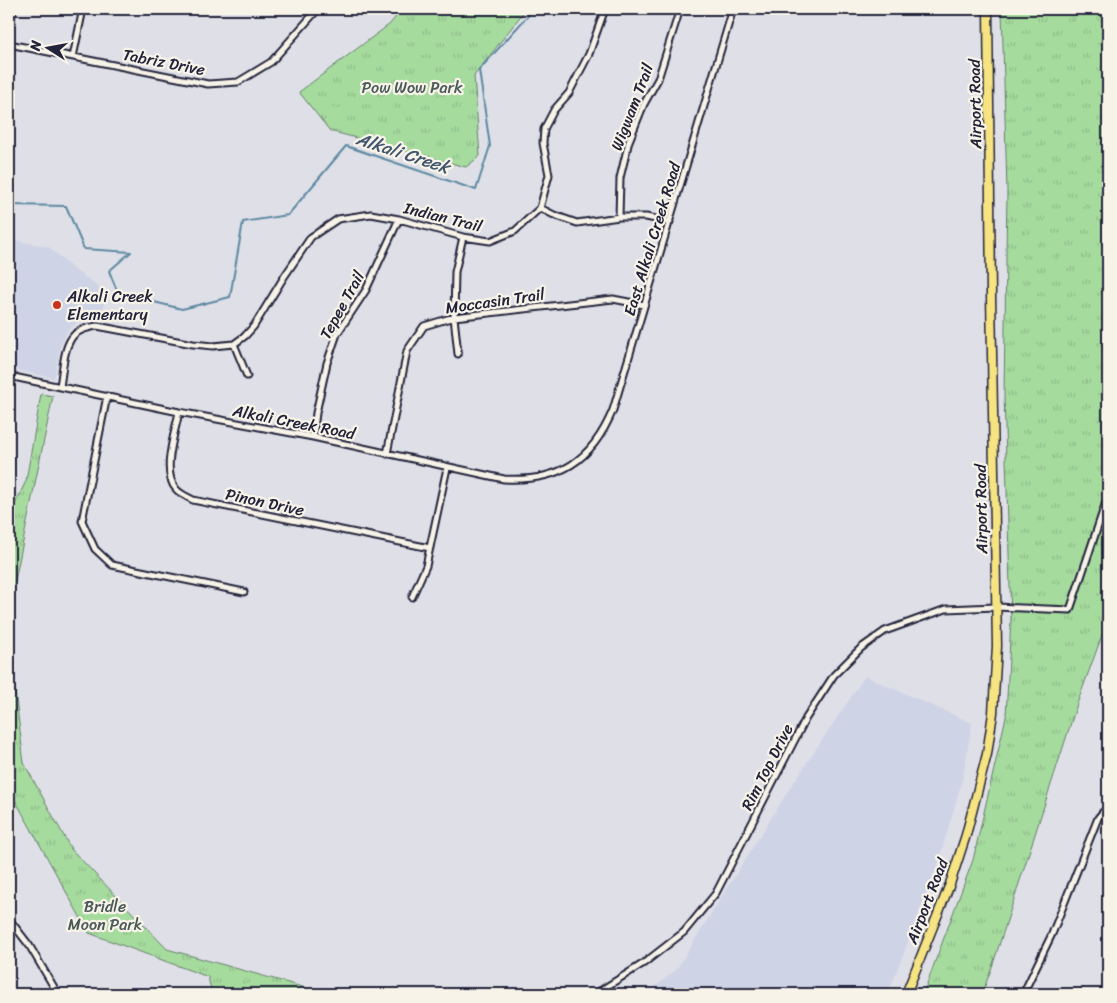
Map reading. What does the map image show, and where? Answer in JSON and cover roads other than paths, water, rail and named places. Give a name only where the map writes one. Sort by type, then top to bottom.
[{"type":"highway","name":"Airport Road","points":[[906,994],[950,884],[966,835],[987,754],[994,703],[997,646],[988,9]]},
{"type":"street","points":[[9,28],[13,9]]},
{"type":"street","points":[[73,57],[83,9]]},
{"type":"street","name":"Tabriz Drive","points":[[9,44],[208,84],[238,82],[271,62],[318,9]]},
{"type":"street","points":[[605,9],[589,54],[569,92],[554,110],[544,129],[543,142],[549,175],[540,208],[576,222],[619,217],[646,217],[670,222]]},
{"type":"street","name":"Wigwam Trail","points":[[619,217],[620,178],[629,141],[644,104],[658,79],[680,9]]},
{"type":"street","name":"East Alkali Creek Road","points":[[573,464],[589,450],[605,429],[613,410],[733,9]]},
{"type":"street","name":"Indian Trail","points":[[234,344],[246,336],[254,326],[311,237],[338,219],[371,214],[399,219],[463,238],[490,241],[515,231],[540,208]]},
{"type":"street","name":"Tepee Trail","points":[[313,437],[316,413],[327,363],[337,334],[366,290],[399,219]]},
{"type":"street","points":[[458,354],[454,317],[455,272],[463,238]]},
{"type":"street","name":"Moccasin Trail","points":[[387,454],[407,352],[424,326],[454,317],[613,299],[644,305]]},
{"type":"street","points":[[60,386],[67,346],[75,334],[86,328],[97,326],[193,344],[213,346],[234,344],[247,376]]},
{"type":"street","name":"Alkali Creek Road","points":[[9,376],[179,412],[313,437],[504,479],[524,480],[542,478],[573,464]]},
{"type":"street","points":[[107,396],[82,521],[95,549],[112,565],[244,592]]},
{"type":"street","name":"Pinon Drive","points":[[179,412],[169,460],[170,479],[176,490],[193,500],[430,548]]},
{"type":"street","points":[[412,597],[426,566],[447,468]]},
{"type":"street","name":"Rim Top Drive","points":[[595,994],[644,963],[684,932],[716,893],[806,718],[834,676],[861,648],[884,631],[946,610],[996,608],[1070,610],[1108,496]]},
{"type":"street","points":[[1023,994],[1052,934],[1098,818],[1103,812],[1108,810]]},
{"type":"street","points":[[9,919],[29,945],[58,994]]},
{"type":"waterway","name":"Alkali Creek","points":[[9,205],[66,206],[84,249],[131,252],[109,271],[118,293],[182,309],[230,297],[243,222],[288,215],[346,146],[476,190],[490,146],[479,70],[534,9]]},
{"type":"place","name":"Alkali Creek Elementary","points":[[57,305]]},
{"type":"park label","name":"Pow Wow Park","points":[[412,87]]},
{"type":"park label","name":"Bridle Moon Park","points":[[105,915]]}]
